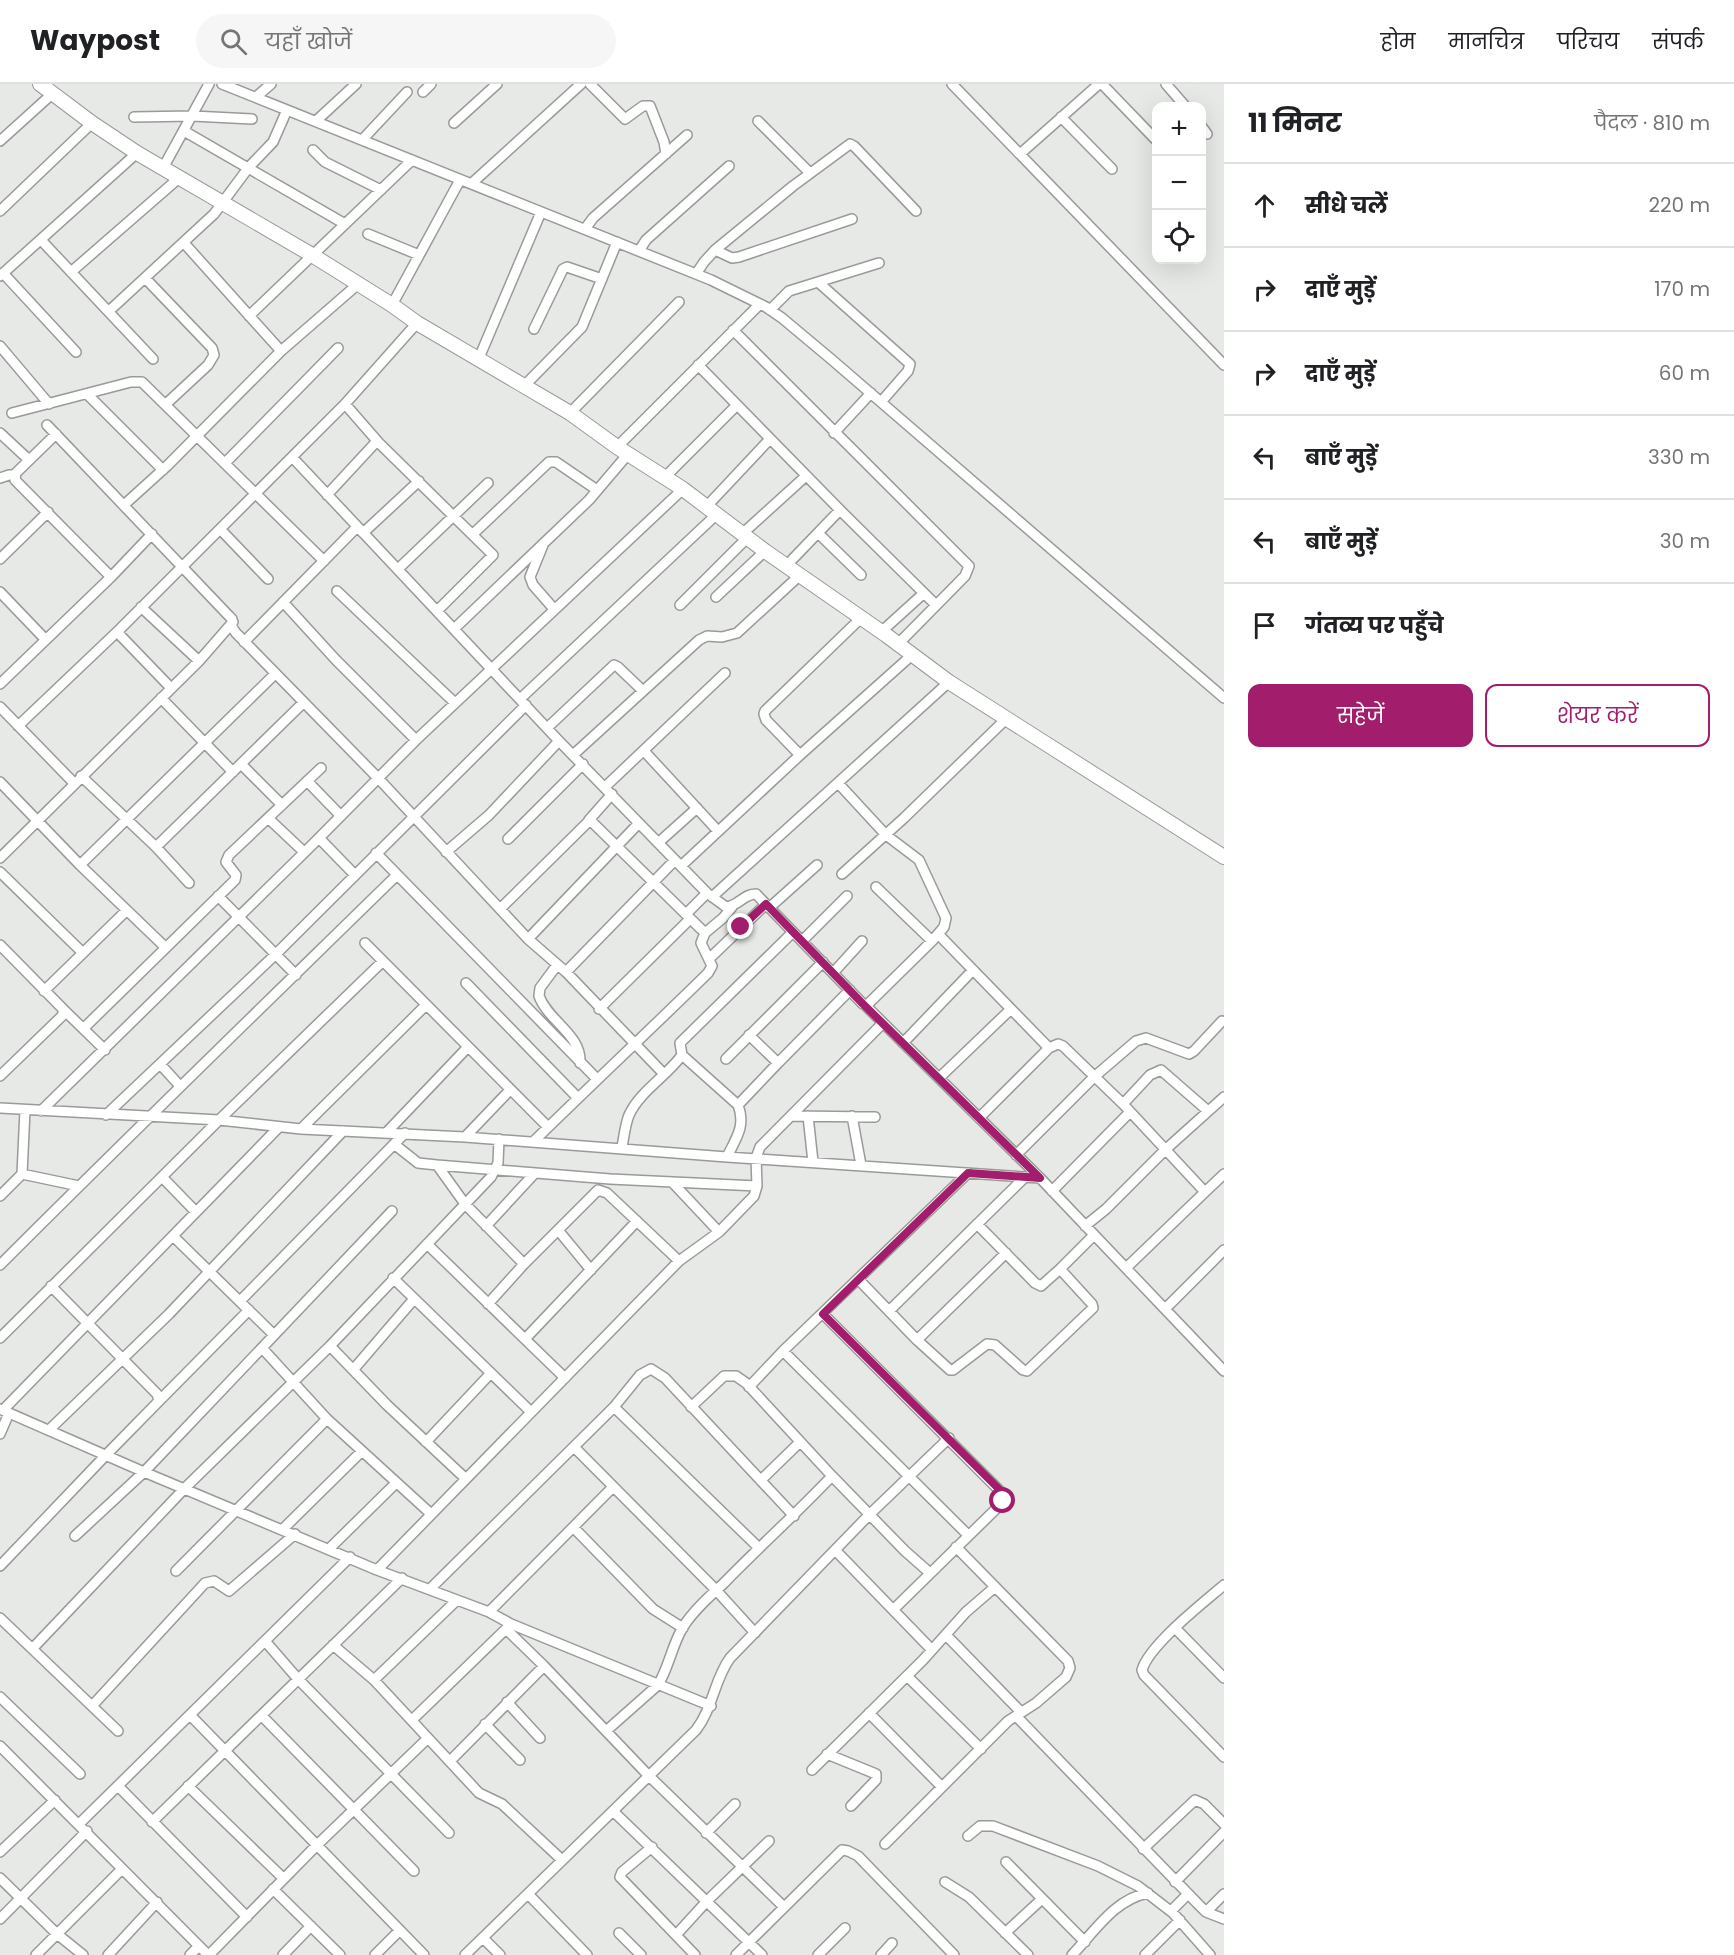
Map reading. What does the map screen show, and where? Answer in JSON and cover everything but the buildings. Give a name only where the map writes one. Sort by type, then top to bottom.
[{"type":"street","points":[[40,84],[137,153],[312,255],[417,323],[570,413],[623,451],[683,489],[799,576],[949,682],[1224,857]]},
{"type":"street","points":[[163,168],[209,84]]},
{"type":"street","points":[[222,84],[460,180],[475,180],[541,212],[589,224],[616,242],[643,246],[700,268],[760,304],[773,307],[782,318],[871,393],[884,399],[1224,698]]},
{"type":"street","points":[[256,98],[271,84]]},
{"type":"street","points":[[316,121],[356,84]]},
{"type":"street","points":[[423,92],[431,84]]},
{"type":"street","points":[[475,180],[581,84]]},
{"type":"street","points":[[590,84],[625,119],[643,106],[650,106],[664,142],[666,154]]},
{"type":"street","points":[[952,84],[1224,365]]},
{"type":"street","points":[[1020,154],[1101,84],[1152,136]]},
{"type":"street","points":[[1181,102],[1169,88],[1182,84]]},
{"type":"street","points":[[454,123],[495,85]]},
{"type":"street","points":[[362,140],[407,92]]},
{"type":"street","points":[[0,141],[52,94]]},
{"type":"street","points":[[109,311],[213,214],[249,167],[273,142],[287,110]]},
{"type":"street","points":[[134,117],[193,116],[252,119]]},
{"type":"street","points":[[1061,117],[1112,170]]},
{"type":"street","points":[[758,121],[810,173]]},
{"type":"street","points":[[0,211],[92,123]]},
{"type":"street","points":[[184,131],[345,224]]},
{"type":"street","points":[[589,224],[687,135]]},
{"type":"street","points":[[700,268],[715,250],[810,173],[850,144],[916,211]]},
{"type":"street","points":[[313,150],[325,162],[381,190]]},
{"type":"street","points":[[76,352],[2,275],[137,153]]},
{"type":"street","points":[[249,316],[412,160]]},
{"type":"street","points":[[643,246],[729,166]]},
{"type":"street","points":[[71,272],[179,178]]},
{"type":"street","points":[[392,305],[460,180]]},
{"type":"street","points":[[478,358],[541,212]]},
{"type":"street","points":[[715,250],[732,258],[739,257],[852,219]]},
{"type":"street","points":[[368,234],[419,255]]},
{"type":"street","points":[[42,240],[153,359]]},
{"type":"street","points":[[525,385],[582,327],[616,242]]},
{"type":"street","points":[[183,243],[281,351]]},
{"type":"street","points":[[773,307],[789,291],[879,263]]},
{"type":"street","points":[[534,329],[563,268],[567,267],[602,279]]},
{"type":"street","points":[[145,278],[212,348],[214,355],[208,365],[166,404]]},
{"type":"street","points":[[818,282],[908,359],[910,367],[884,399]]},
{"type":"street","points":[[125,504],[198,435],[281,351],[357,285]]},
{"type":"street","points":[[570,413],[679,302]]},
{"type":"street","points":[[454,629],[597,490],[623,451],[698,365],[760,304]]},
{"type":"street","points":[[18,726],[117,632],[292,458],[345,404],[417,323]]},
{"type":"street","points":[[733,330],[969,566],[965,576],[898,644]]},
{"type":"street","points":[[0,346],[49,404]]},
{"type":"street","points":[[226,462],[338,348]]},
{"type":"street","points":[[698,365],[936,605]]},
{"type":"street","points":[[12,413],[138,381],[146,384],[324,561]]},
{"type":"street","points":[[834,433],[871,393]]},
{"type":"street","points":[[87,394],[162,470]]},
{"type":"street","points":[[345,404],[377,441],[491,552],[493,557],[437,611]]},
{"type":"street","points":[[665,477],[737,405]]},
{"type":"street","points":[[47,425],[125,504],[181,567],[230,615],[233,630],[244,642],[378,778],[528,939],[566,972],[599,1009],[663,1073]]},
{"type":"street","points":[[0,433],[29,460]]},
{"type":"street","points":[[15,476],[56,434]]},
{"type":"street","points":[[106,1115],[276,954],[412,817],[712,510],[770,439]]},
{"type":"street","points":[[327,495],[377,441]]},
{"type":"street","points":[[292,458],[658,843],[710,895],[723,906],[732,907]]},
{"type":"street","points":[[473,534],[549,462],[556,462],[597,490]]},
{"type":"street","points":[[0,478],[15,476]]},
{"type":"street","points":[[15,476],[17,482],[111,577]]},
{"type":"street","points":[[680,605],[744,536],[806,476]]},
{"type":"street","points":[[244,642],[324,561],[419,481]]},
{"type":"street","points":[[398,569],[488,483]]},
{"type":"street","points":[[41,1111],[416,740],[683,489]]},
{"type":"street","points":[[786,566],[840,510]]},
{"type":"street","points":[[0,559],[48,512]]},
{"type":"street","points":[[220,529],[268,579]]},
{"type":"street","points":[[818,533],[861,575]]},
{"type":"street","points":[[0,684],[111,577],[152,534]]},
{"type":"street","points":[[543,543],[531,577],[533,585],[554,609]]},
{"type":"street","points":[[716,597],[765,551]]},
{"type":"street","points":[[573,755],[699,640],[707,636],[722,637],[737,633],[799,576]]},
{"type":"street","points":[[337,591],[455,703]]},
{"type":"street","points":[[0,592],[45,639]]},
{"type":"street","points":[[881,632],[924,593]]},
{"type":"street","points":[[283,603],[416,740]]},
{"type":"street","points":[[141,607],[199,661]]},
{"type":"street","points":[[800,754],[766,720],[764,714],[861,618]]},
{"type":"street","points":[[0,858],[77,779],[199,661],[233,622]]},
{"type":"street","points":[[117,632],[171,688]]},
{"type":"street","points":[[566,972],[654,882],[717,830],[912,655]]},
{"type":"street","points":[[547,728],[614,666],[618,667],[643,691]]},
{"type":"street","points":[[500,909],[589,820],[609,791],[644,751],[725,673]]},
{"type":"street","points":[[80,865],[275,674]]},
{"type":"street","points":[[599,1009],[710,895],[949,682]]},
{"type":"street","points":[[161,698],[233,772]]},
{"type":"street","points":[[156,848],[303,703]]},
{"type":"street","points":[[0,707],[77,779],[126,819],[189,883]]},
{"type":"street","points":[[842,874],[886,835],[1006,719]]},
{"type":"street","points":[[446,852],[489,815],[559,741]]},
{"type":"street","points":[[644,751],[717,830]]},
{"type":"street","points":[[241,764],[282,805]]},
{"type":"street","points":[[508,839],[583,764]]},
{"type":"street","points":[[84,1028],[236,878],[226,858],[321,768]]},
{"type":"street","points":[[307,781],[341,816]]},
{"type":"street","points":[[0,782],[80,865],[165,947]]},
{"type":"street","points":[[838,783],[886,835],[919,860],[946,918],[944,927],[935,937],[870,1004],[865,1005]]},
{"type":"street","points":[[658,843],[697,808]]},
{"type":"street","points":[[268,818],[304,852]]},
{"type":"street","points":[[589,820],[705,933]]},
{"type":"street","points":[[528,939],[639,823]]},
{"type":"street","points":[[318,838],[355,875]]},
{"type":"street","points":[[376,853],[597,1079]]},
{"type":"street","points":[[710,959],[817,865]]},
{"type":"street","points":[[0,872],[83,953]]},
{"type":"street","points":[[0,1265],[148,1117],[397,875]]},
{"type":"street","points":[[876,887],[973,970],[1049,1048]]},
{"type":"street","points":[[532,1142],[711,969],[710,959],[701,943],[705,933],[732,907],[750,894],[756,894],[1040,1178],[1224,1371]]},
{"type":"street","points":[[218,896],[296,975]]},
{"type":"street","points":[[802,941],[847,896]]},
{"type":"street","points":[[44,991],[126,911]]},
{"type":"street","points":[[727,1157],[742,1124],[738,1105],[682,1055],[680,1043],[793,932]]},
{"type":"street","points":[[833,973],[862,941]]},
{"type":"street","points":[[365,943],[548,1127]]},
{"type":"street","points":[[2,950],[105,1050]]},
{"type":"street","points":[[0,1338],[383,961]]},
{"type":"street","points":[[726,1059],[823,962]]},
{"type":"street","points":[[557,965],[540,988],[538,996],[548,1014],[577,1043],[580,1050],[580,1063]]},
{"type":"street","points":[[903,1043],[973,970]]},
{"type":"street","points":[[466,983],[578,1098]]},
{"type":"street","points":[[738,1105],[850,990]]},
{"type":"street","points":[[301,1129],[426,1005]]},
{"type":"street","points":[[0,1076],[62,1016],[64,1010]]},
{"type":"street","points":[[939,1078],[1011,1010]]},
{"type":"street","points":[[1016,1155],[1094,1077],[1142,1038],[1189,1054],[1222,1021]]},
{"type":"street","points":[[377,1569],[679,1261],[719,1232],[754,1196],[757,1186],[756,1158],[760,1147],[883,1023]]},
{"type":"street","points":[[749,1035],[778,1063]]},
{"type":"street","points":[[979,1118],[1049,1048],[1054,1045],[1063,1046],[1123,1104],[1205,1192]]},
{"type":"street","points":[[387,1132],[467,1048]]},
{"type":"street","points":[[622,1147],[628,1117],[632,1109],[682,1055]]},
{"type":"street","points":[[160,1064],[180,1086]]},
{"type":"street","points":[[1123,1104],[1150,1075],[1161,1070],[1209,1111]]},
{"type":"street","points":[[465,1137],[510,1090]]},
{"type":"street","points":[[1086,1226],[1107,1209],[1165,1150],[1223,1099]]},
{"type":"street","points":[[0,1108],[219,1120],[301,1129],[405,1133],[622,1147],[727,1157],[1040,1178]]},
{"type":"street","points":[[0,1196],[22,1174],[25,1110]]},
{"type":"street","points":[[1052,1191],[1130,1112]]},
{"type":"street","points":[[792,1116],[875,1117]]},
{"type":"street","points":[[808,1116],[813,1162]]},
{"type":"street","points":[[852,1116],[861,1165]]},
{"type":"street","points":[[0,1434],[4,1411],[279,1127]]},
{"type":"street","points":[[49,1430],[210,1271],[343,1131]]},
{"type":"street","points":[[240,1301],[405,1133]]},
{"type":"street","points":[[33,1648],[184,1489],[330,1346],[496,1171],[499,1139]]},
{"type":"street","points":[[394,1144],[418,1163],[496,1171],[757,1186]]},
{"type":"street","points":[[437,1165],[465,1204],[524,1264]]},
{"type":"street","points":[[486,1226],[535,1173]]},
{"type":"street","points":[[749,1387],[783,1351],[968,1173]]},
{"type":"street","points":[[22,1174],[79,1186]]},
{"type":"street","points":[[1126,1268],[1224,1174]]},
{"type":"street","points":[[162,1177],[196,1212]]},
{"type":"street","points":[[889,1311],[1025,1177]]},
{"type":"street","points":[[672,1182],[719,1232]]},
{"type":"street","points":[[488,1304],[524,1264],[598,1190],[607,1193],[679,1261]]},
{"type":"street","points":[[75,1536],[144,1472],[392,1211]]},
{"type":"street","points":[[525,1339],[638,1221]]},
{"type":"street","points":[[977,1224],[1039,1285],[1045,1284],[1094,1235]]},
{"type":"street","points":[[558,1230],[591,1270]]},
{"type":"street","points":[[173,1236],[274,1335]]},
{"type":"street","points":[[427,1244],[565,1378]]},
{"type":"street","points":[[1165,1309],[1224,1250]]},
{"type":"street","points":[[917,1340],[1006,1253]]},
{"type":"street","points":[[858,1279],[917,1340],[950,1370],[959,1367],[987,1344],[991,1344],[1027,1371],[1093,1308],[1092,1304],[1060,1269]]},
{"type":"street","points":[[393,1278],[530,1412]]},
{"type":"street","points":[[51,1286],[158,1394],[159,1401]]},
{"type":"street","points":[[353,1370],[414,1299]]},
{"type":"street","points":[[0,1566],[249,1310]]},
{"type":"street","points":[[823,1314],[1004,1495],[1001,1504],[894,1609]]},
{"type":"street","points":[[330,1346],[466,1479]]},
{"type":"street","points":[[262,1348],[327,1419],[430,1513]]},
{"type":"street","points":[[783,1351],[968,1535]]},
{"type":"street","points":[[430,1589],[614,1407],[640,1375],[651,1369],[665,1378],[794,1515]]},
{"type":"street","points":[[426,1442],[491,1373]]},
{"type":"street","points":[[691,1407],[724,1376],[736,1376],[869,1515],[930,1573]]},
{"type":"street","points":[[614,1407],[758,1548]]},
{"type":"street","points":[[4,1411],[377,1569],[489,1612],[508,1626],[648,1775],[784,1907]]},
{"type":"street","points":[[176,1571],[327,1419]]},
{"type":"street","points":[[465,1955],[696,1730],[711,1706],[724,1665],[869,1515],[949,1438]]},
{"type":"street","points":[[761,1480],[800,1442]]},
{"type":"street","points":[[574,1447],[755,1632]]},
{"type":"street","points":[[283,1529],[361,1452]]},
{"type":"street","points":[[606,1731],[658,1686],[683,1628],[716,1590],[832,1476]]},
{"type":"street","points":[[330,1548],[396,1483]]},
{"type":"street","points":[[489,1612],[613,1487]]},
{"type":"street","points":[[574,1528],[653,1609],[683,1628]]},
{"type":"street","points":[[92,1706],[205,1583],[214,1581],[230,1591],[295,1534]]},
{"type":"street","points":[[885,1844],[981,1749],[1069,1672],[1070,1665],[956,1547]]},
{"type":"street","points":[[835,1550],[932,1650]]},
{"type":"street","points":[[78,1824],[350,1557]]},
{"type":"street","points":[[152,1822],[402,1578]]},
{"type":"street","points":[[812,1770],[907,1676],[980,1598],[995,1587]]},
{"type":"street","points":[[1224,1599],[1220,1588],[1148,1657],[1143,1666],[1144,1675],[1224,1757]]},
{"type":"street","points":[[374,1680],[457,1600]]},
{"type":"street","points":[[0,1618],[118,1731]]},
{"type":"street","points":[[508,1626],[711,1706]]},
{"type":"street","points":[[412,1720],[508,1626]]},
{"type":"street","points":[[1176,1629],[1224,1678]]},
{"type":"street","points":[[946,1635],[1175,1882],[1206,1912],[1224,1920]]},
{"type":"street","points":[[265,1641],[449,1833]]},
{"type":"street","points":[[333,1645],[374,1680],[412,1720],[427,1740],[479,1793],[502,1804],[562,1860]]},
{"type":"street","points":[[450,1761],[544,1666]]},
{"type":"street","points":[[907,1676],[981,1749]]},
{"type":"street","points":[[0,1697],[80,1774]]},
{"type":"street","points":[[507,1702],[540,1738]]},
{"type":"street","points":[[869,1713],[942,1787]]},
{"type":"street","points":[[190,1715],[424,1955]]},
{"type":"street","points":[[262,1716],[414,1871]]},
{"type":"street","points":[[485,1724],[520,1760]]},
{"type":"street","points":[[0,1746],[209,1955],[283,1878],[427,1740]]},
{"type":"street","points":[[827,1754],[876,1774],[876,1780],[851,1806]]},
{"type":"street","points":[[118,1786],[247,1917]]},
{"type":"street","points":[[188,1786],[283,1878]]},
{"type":"street","points":[[0,1852],[55,1800]]},
{"type":"street","points":[[1143,1849],[1195,1800],[1204,1804],[1224,1824]]},
{"type":"street","points":[[706,1833],[735,1804]]},
{"type":"street","points":[[614,1812],[762,1955]]},
{"type":"street","points":[[968,1836],[980,1826],[993,1826],[1122,1877],[1171,1911],[1210,1955]]},
{"type":"street","points":[[0,1919],[87,1831]]},
{"type":"street","points":[[1175,1882],[1224,1832]]},
{"type":"street","points":[[676,1935],[707,1901],[769,1842]]},
{"type":"street","points":[[652,1847],[622,1872],[620,1877],[695,1955]]},
{"type":"street","points":[[736,1955],[842,1850],[858,1856],[954,1955]]},
{"type":"street","points":[[1006,1862],[1084,1942]]},
{"type":"street","points":[[36,1955],[122,1869]]},
{"type":"street","points":[[0,1878],[57,1934],[83,1955]]},
{"type":"street","points":[[945,1882],[969,1897],[1028,1955]]},
{"type":"street","points":[[273,1888],[340,1955]]},
{"type":"street","points":[[1072,1955],[1119,1905],[1132,1897],[1148,1893]]},
{"type":"street","points":[[528,1894],[582,1953]]},
{"type":"street","points":[[1171,1911],[1188,1894]]},
{"type":"street","points":[[1206,1912],[1224,1894]]},
{"type":"street","points":[[1005,1933],[1042,1899]]},
{"type":"street","points":[[108,1955],[158,1902]]},
{"type":"street","points":[[1145,1955],[1180,1920]]},
{"type":"street","points":[[283,1955],[311,1926]]},
{"type":"street","points":[[818,1955],[845,1928]]},
{"type":"street","points":[[375,1955],[399,1931]]},
{"type":"street","points":[[619,1933],[641,1955]]},
{"type":"street","points":[[483,1938],[500,1955]]},
{"type":"street","points":[[881,1955],[892,1943]]},
{"type":"street","points":[[190,1955],[199,1946]]},
{"type":"route","points":[[741,927],[766,904],[863,1004],[1040,1178],[968,1173],[823,1314],[1001,1491],[1004,1495],[1003,1501]]}]
